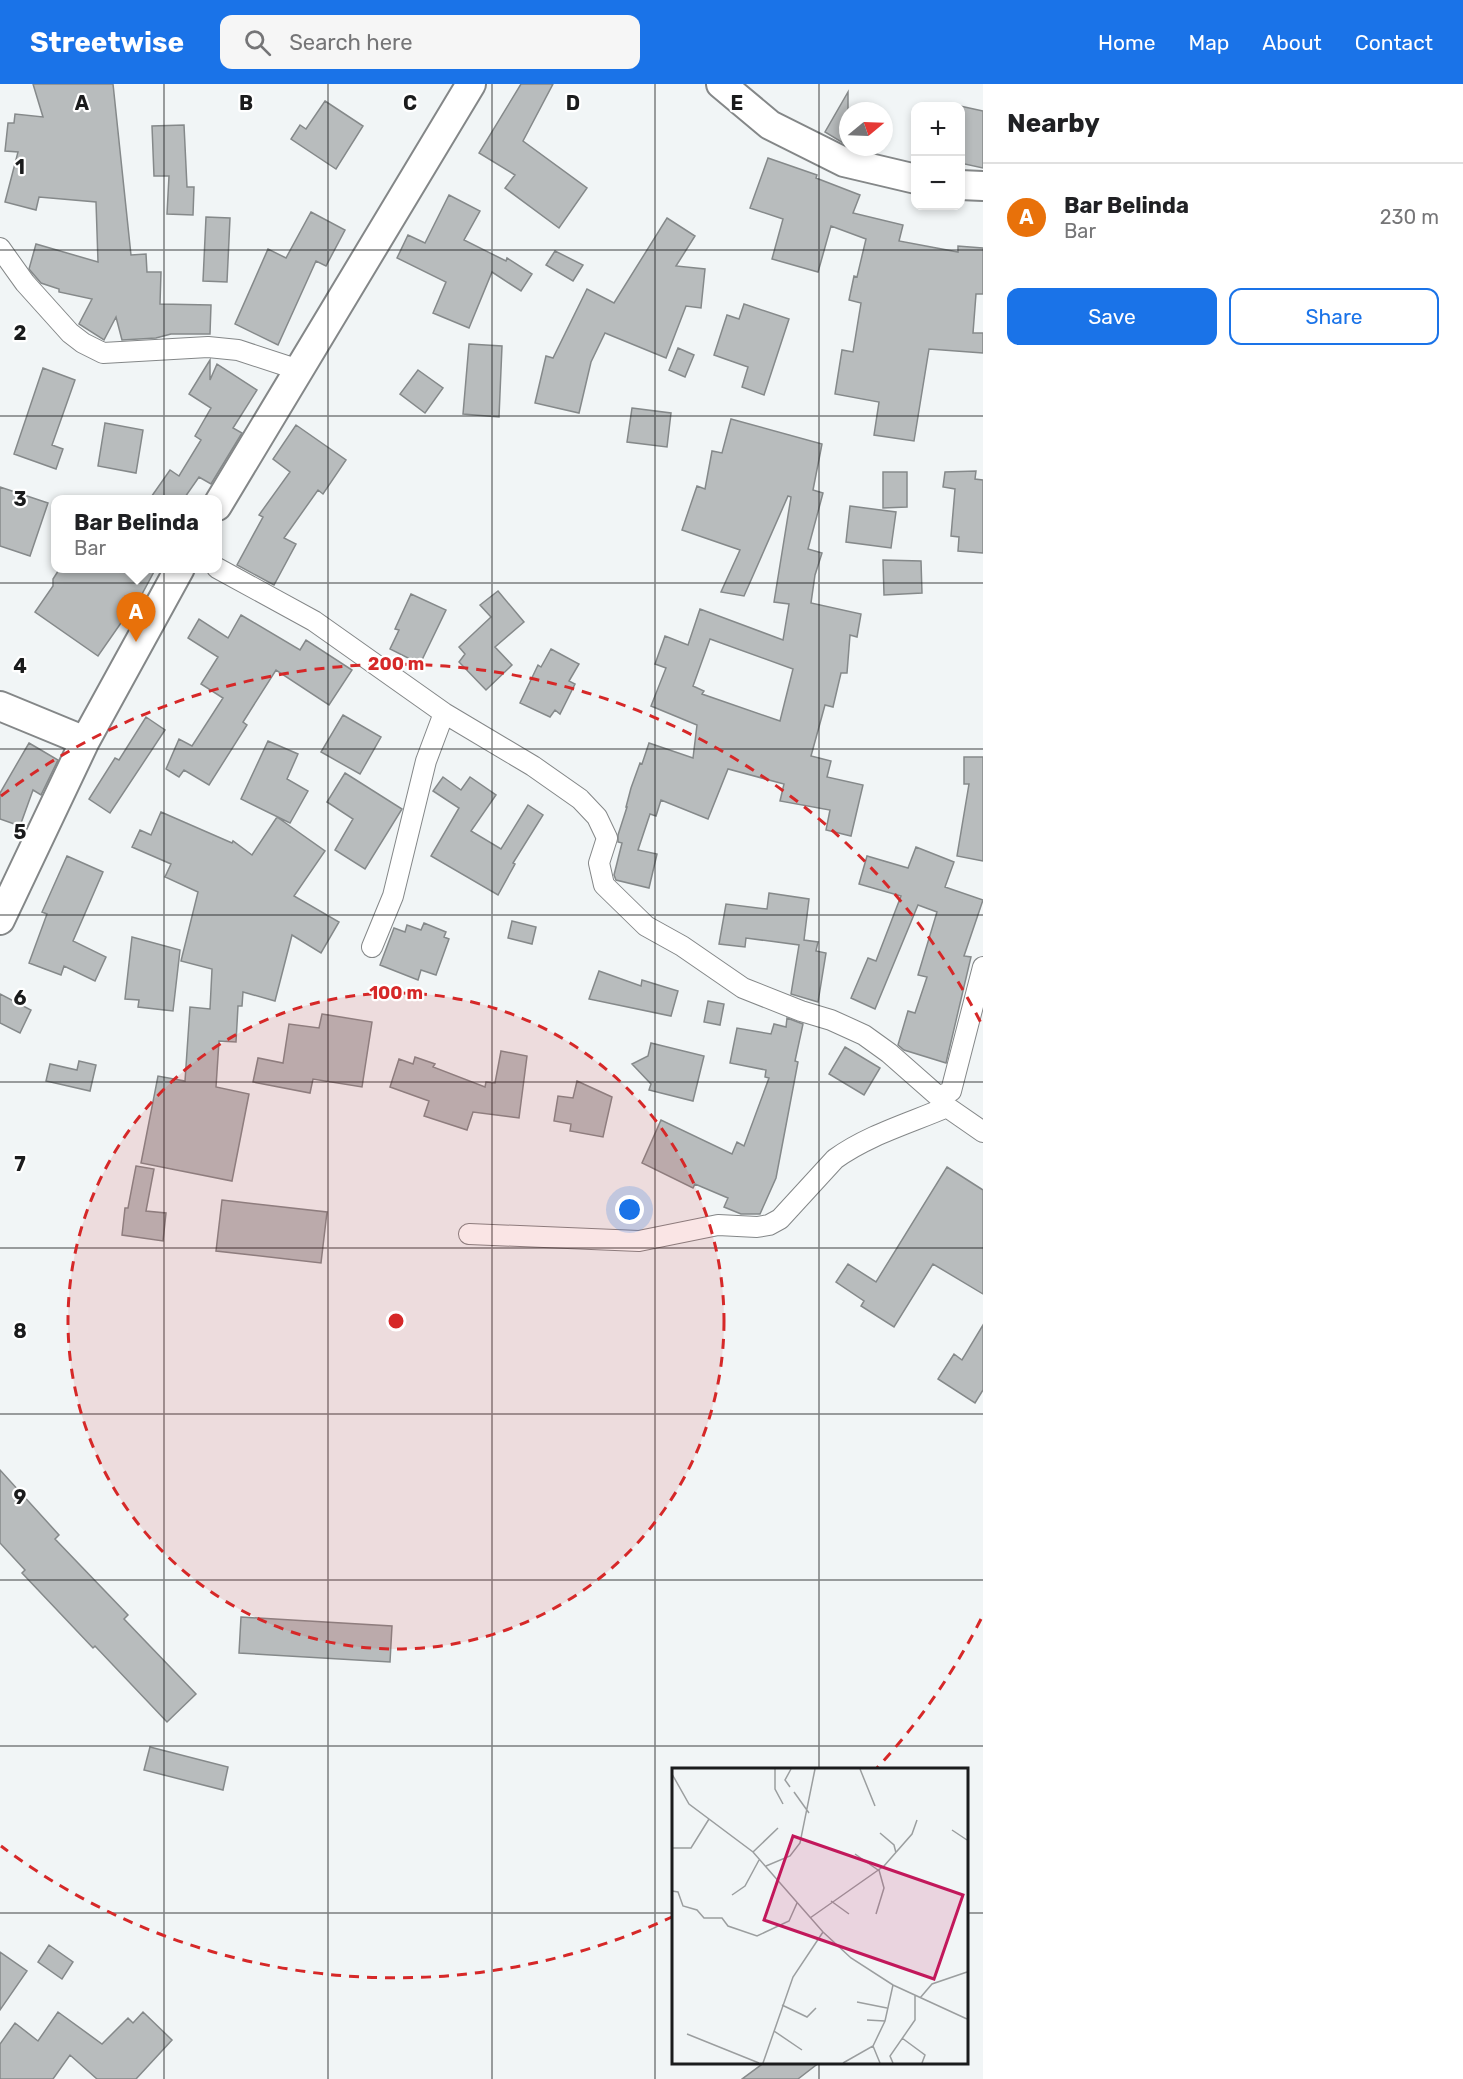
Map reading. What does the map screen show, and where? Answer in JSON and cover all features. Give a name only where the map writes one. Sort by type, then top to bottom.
[{"type":"main road","points":[[222,498],[471,84]]},
{"type":"main road","points":[[721,84],[770,125],[844,162],[911,178]]},
{"type":"main road","points":[[965,185],[983,186]]},
{"type":"main road","points":[[0,920],[85,741],[177,573]]},
{"type":"main road","points":[[0,706],[85,741]]},
{"type":"street","points":[[0,248],[25,283],[70,333],[83,344],[103,353],[208,347],[238,350],[299,370]]},
{"type":"street","points":[[222,571],[314,621],[444,712],[533,766],[580,799],[597,817],[607,838],[599,863],[604,885],[646,926],[682,946],[743,988],[831,1020],[864,1035],[889,1053],[943,1102],[983,1132]]},
{"type":"street","points":[[372,947],[393,896],[426,761],[444,712]]},
{"type":"street","points":[[469,1234],[639,1241],[718,1225],[757,1227],[769,1225],[780,1219],[835,1159],[846,1151],[943,1102],[951,1091],[983,967]]},
{"type":"building","points":[[33,84],[113,84],[131,255],[146,254],[147,272],[161,272],[160,304],[211,305],[210,334],[171,334],[156,338],[122,340],[116,317],[104,340],[79,324],[92,299],[59,292],[59,289],[41,283],[29,269],[36,244],[98,262],[96,202],[39,197],[36,210],[5,202],[18,152],[5,151],[8,123],[14,123],[15,114],[43,117]]},
{"type":"building","points":[[521,84],[553,84],[523,141],[587,188],[559,228],[505,188],[515,175],[479,153]]},
{"type":"building","points":[[848,92],[848,102],[842,102]]},
{"type":"building","points":[[325,101],[363,126],[336,169],[291,139],[300,125],[306,129]]},
{"type":"building","points":[[965,107],[983,111],[983,168],[965,164]]},
{"type":"building","points":[[839,108],[839,141],[825,132]]},
{"type":"building","points":[[184,125],[187,187],[194,187],[193,215],[167,214],[169,176],[154,176],[152,126]]},
{"type":"building","points":[[768,158],[817,175],[816,178],[860,195],[853,213],[903,225],[899,241],[958,252],[958,246],[983,248],[983,294],[976,294],[973,333],[983,333],[983,353],[929,349],[914,441],[874,435],[879,402],[835,394],[842,350],[853,352],[861,303],[849,300],[866,239],[831,226],[818,272],[772,259],[783,219],[750,208]]},
{"type":"building","points":[[449,195],[480,211],[464,240],[506,261],[507,258],[532,274],[521,291],[492,272],[469,328],[433,313],[446,282],[397,258],[408,235],[425,243]]},
{"type":"building","points":[[311,212],[345,230],[326,266],[316,261],[278,345],[235,324],[268,249],[286,258]]},
{"type":"building","points":[[206,217],[230,218],[227,282],[203,281]]},
{"type":"building","points":[[667,218],[695,236],[676,266],[705,269],[701,308],[686,306],[666,358],[605,333],[591,362],[579,413],[535,403],[546,356],[553,358],[587,289],[614,303]]},
{"type":"building","points":[[555,251],[583,265],[573,281],[546,265]]},
{"type":"building","points":[[744,304],[789,319],[764,395],[742,387],[748,367],[714,355],[727,315],[739,319]]},
{"type":"building","points":[[469,344],[502,346],[499,417],[463,414]]},
{"type":"building","points":[[678,348],[694,355],[685,377],[669,370]]},
{"type":"building","points":[[210,360],[210,380],[217,364],[257,390],[233,428],[242,433],[211,484],[199,477],[186,495],[152,495],[170,470],[179,476],[201,440],[195,436],[211,408],[189,394]]},
{"type":"building","points":[[43,368],[75,380],[52,445],[63,449],[56,469],[14,454]]},
{"type":"building","points":[[418,370],[443,388],[425,413],[400,394]]},
{"type":"building","points":[[632,408],[671,413],[667,447],[627,442]]},
{"type":"building","points":[[731,419],[822,444],[813,490],[823,493],[808,549],[822,553],[815,575],[811,603],[861,614],[857,637],[850,635],[847,673],[841,673],[833,707],[825,705],[811,756],[831,761],[827,777],[863,785],[851,836],[826,830],[830,810],[780,801],[784,784],[728,769],[708,819],[661,800],[656,816],[650,814],[638,850],[657,854],[649,888],[616,880],[614,875],[622,843],[618,842],[618,835],[631,788],[649,743],[693,758],[697,725],[651,706],[666,668],[655,664],[665,636],[688,645],[700,609],[783,640],[789,604],[774,602],[791,497],[788,496],[744,596],[721,592],[740,550],[682,530],[697,486],[705,489],[712,451],[722,453]],"holes":[[[710,639],[793,669],[780,721],[702,694],[704,691],[693,686]]]},
{"type":"building","points":[[105,423],[143,430],[136,473],[98,466]]},
{"type":"building","points":[[296,425],[346,460],[323,494],[318,490],[284,538],[296,544],[274,585],[237,565],[263,517],[259,515],[290,472],[273,459]]},
{"type":"building","points":[[976,471],[975,479],[983,480],[983,553],[958,551],[959,537],[951,536],[955,489],[943,487],[945,472]]},
{"type":"building","points":[[883,472],[907,472],[907,507],[883,508]]},
{"type":"building","points":[[0,487],[48,503],[30,556],[0,546]]},
{"type":"building","points":[[850,506],[896,512],[891,548],[846,542]]},
{"type":"building","points":[[883,560],[921,561],[922,593],[884,595]]},
{"type":"building","points":[[57,573],[153,573],[127,622],[123,620],[98,656],[35,612],[53,586],[53,579]]},
{"type":"building","points":[[498,591],[524,622],[495,647],[512,665],[486,690],[459,662],[465,654],[459,647],[491,617],[480,605]]},
{"type":"building","points":[[411,594],[446,610],[420,664],[390,649],[399,630],[395,629]]},
{"type":"building","points":[[241,615],[300,650],[306,640],[352,670],[329,705],[276,670],[243,722],[247,725],[209,785],[184,770],[179,777],[166,769],[179,739],[192,746],[223,698],[201,684],[218,657],[188,638],[199,619],[228,638]]},
{"type":"building","points":[[551,649],[579,664],[569,681],[575,684],[560,714],[555,710],[550,717],[520,703],[538,665],[541,667]]},
{"type":"building","points":[[343,715],[381,737],[360,774],[321,752]]},
{"type":"building","points":[[146,717],[165,730],[110,813],[89,799],[115,758],[119,760]]},
{"type":"building","points":[[268,741],[298,754],[287,779],[308,791],[290,823],[241,799]]},
{"type":"building","points":[[29,743],[58,760],[41,795],[33,790],[20,826],[0,819],[0,793]]},
{"type":"building","points":[[964,757],[983,757],[983,861],[957,856],[969,784],[964,784]]},
{"type":"building","points":[[345,773],[402,809],[365,869],[335,850],[353,819],[327,802]]},
{"type":"building","points":[[443,777],[461,790],[470,777],[496,795],[471,831],[501,849],[528,805],[543,815],[513,863],[515,864],[498,895],[431,856],[459,808],[433,791]]},
{"type":"building","points":[[161,812],[232,843],[233,841],[252,855],[277,817],[325,851],[294,896],[339,922],[321,953],[292,935],[275,1001],[243,992],[242,1006],[238,1006],[236,1042],[219,1041],[216,1087],[249,1094],[232,1181],[141,1163],[158,1076],[185,1081],[190,1007],[210,1009],[212,969],[181,961],[198,892],[165,877],[171,864],[132,847],[140,830],[151,835]]},
{"type":"building","points":[[916,847],[954,862],[945,887],[983,900],[964,956],[971,957],[946,1063],[904,1050],[898,1045],[908,1011],[915,1013],[927,977],[918,975],[937,912],[918,905],[875,1009],[851,998],[868,958],[876,961],[901,896],[859,884],[867,856],[908,868]]},
{"type":"building","points":[[67,856],[103,872],[73,941],[106,957],[95,981],[64,966],[61,975],[29,963],[47,914],[42,912]]},
{"type":"building","points":[[769,893],[809,899],[804,940],[818,942],[816,951],[826,953],[818,1002],[791,994],[799,945],[746,938],[745,947],[719,944],[726,904],[767,909]]},
{"type":"building","points":[[512,921],[536,927],[532,944],[508,938]]},
{"type":"building","points":[[424,923],[446,932],[444,937],[449,939],[436,975],[421,970],[418,980],[380,965],[394,928],[405,932],[407,925],[421,930]]},
{"type":"building","points":[[132,937],[180,950],[173,1011],[138,1007],[139,1000],[125,999]]},
{"type":"building","points":[[599,971],[641,986],[642,980],[678,991],[671,1016],[589,999]]},
{"type":"building","points":[[0,994],[31,1010],[20,1033],[0,1023]]},
{"type":"building","points":[[708,1001],[724,1004],[720,1025],[704,1022]]},
{"type":"building","points":[[322,1014],[372,1022],[362,1087],[313,1079],[310,1093],[253,1082],[258,1058],[283,1063],[289,1024],[319,1028]]},
{"type":"building","points":[[787,1018],[803,1024],[795,1061],[798,1062],[776,1178],[760,1214],[741,1214],[724,1207],[728,1198],[695,1184],[693,1188],[642,1163],[661,1120],[732,1154],[737,1142],[744,1146],[769,1078],[765,1077],[766,1070],[730,1063],[737,1028],[771,1034],[774,1024],[786,1027]]},
{"type":"building","points":[[651,1043],[704,1056],[693,1101],[649,1090],[651,1084],[632,1064],[648,1056]]},
{"type":"building","points":[[845,1047],[880,1068],[864,1095],[829,1074]]},
{"type":"building","points":[[501,1051],[527,1056],[519,1118],[473,1112],[467,1130],[424,1116],[429,1101],[390,1087],[399,1059],[413,1064],[415,1057],[435,1064],[433,1067],[485,1087],[486,1082],[495,1083]]},
{"type":"building","points":[[79,1061],[96,1065],[90,1091],[46,1081],[50,1064],[77,1070]]},
{"type":"building","points":[[577,1081],[612,1097],[603,1137],[570,1131],[571,1124],[554,1121],[558,1096],[573,1098]]},
{"type":"building","points":[[136,1166],[154,1169],[146,1211],[166,1213],[163,1241],[122,1235],[125,1208],[128,1208]]},
{"type":"building","points":[[947,1167],[983,1190],[983,1294],[933,1264],[894,1327],[861,1306],[864,1301],[836,1282],[848,1264],[876,1282]]},
{"type":"building","points":[[222,1200],[327,1212],[321,1263],[216,1251]]},
{"type":"building","points":[[983,1325],[983,1390],[975,1403],[938,1379],[954,1354],[962,1360]]},
{"type":"building","points":[[0,1470],[59,1535],[55,1539],[128,1615],[124,1619],[196,1694],[167,1722],[22,1573],[25,1570],[0,1543]]},
{"type":"building","points":[[241,1617],[392,1626],[390,1662],[239,1653]]},
{"type":"building","points":[[150,1747],[228,1767],[223,1790],[144,1770]]},
{"type":"building","points":[[49,1945],[73,1962],[62,1979],[38,1962]]},
{"type":"building","points":[[0,1952],[27,1971],[0,2010]]},
{"type":"building","points":[[58,2012],[102,2044],[128,2018],[133,2023],[143,2012],[172,2040],[136,2079],[97,2079],[70,2055],[53,2079],[0,2079],[0,2044],[15,2023],[38,2041]]},
{"type":"building","points":[[762,2064],[817,2064],[798,2079],[742,2079]]},
{"type":"place","name":"Bar Belinda","points":[[136,642]]}]
